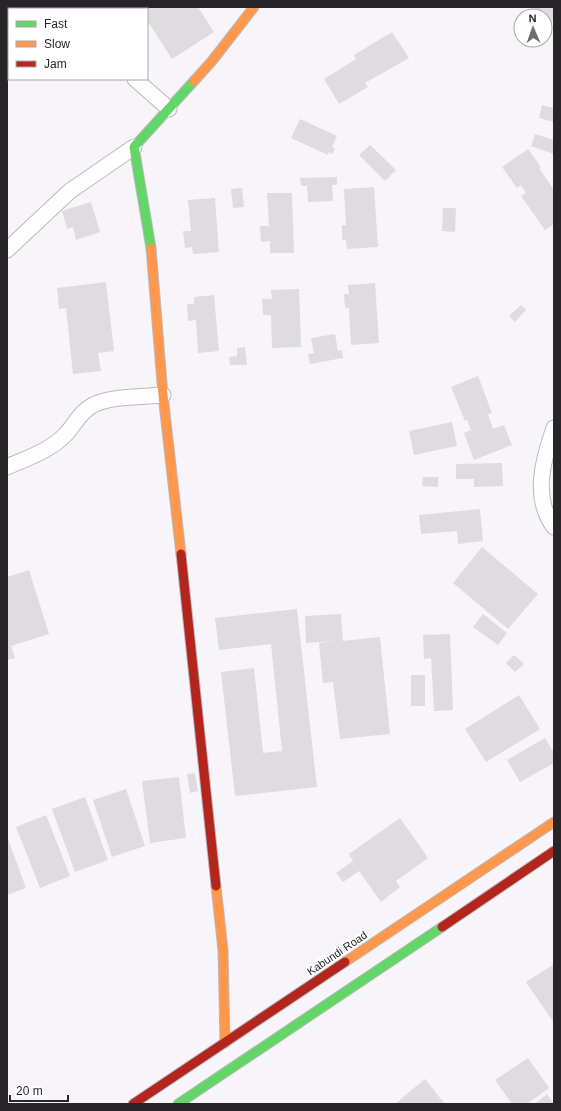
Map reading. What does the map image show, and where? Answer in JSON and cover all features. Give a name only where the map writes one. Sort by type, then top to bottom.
[{"type":"street","points":[[7,250],[70,191],[134,147],[212,62],[254,7]]},
{"type":"street","points":[[136,80],[169,108]]},
{"type":"street","points":[[134,147],[150,234],[163,395],[192,649],[223,950],[225,1043]]},
{"type":"street","points":[[7,467],[51,447],[67,434],[78,417],[93,405],[130,398],[163,395]]},
{"type":"street","points":[[554,428],[545,453],[540,487],[547,518],[554,527]]},
{"type":"street","name":"Kabundi Road","points":[[133,1104],[554,822]]},
{"type":"street","points":[[178,1104],[554,851]]},
{"type":"building","points":[[138,7],[198,7],[214,32],[172,59],[148,22],[148,8]]},
{"type":"building","points":[[554,7],[553,16],[553,8],[535,8]]},
{"type":"building","points":[[392,32],[409,58],[365,83],[368,87],[339,104],[324,79],[356,59],[354,55]]},
{"type":"building","points":[[542,105],[554,108],[554,122],[539,118]]},
{"type":"building","points":[[300,119],[337,136],[332,147],[335,148],[333,154],[329,152],[328,155],[291,138]]},
{"type":"building","points":[[535,134],[554,140],[554,154],[531,146]]},
{"type":"building","points":[[370,145],[396,170],[385,181],[359,155]]},
{"type":"building","points":[[528,149],[541,167],[539,168],[554,190],[554,224],[545,230],[521,196],[526,193],[521,185],[517,188],[502,167]]},
{"type":"building","points":[[337,177],[337,185],[332,185],[333,201],[308,202],[307,186],[301,186],[300,178]]},
{"type":"building","points":[[374,187],[378,247],[347,249],[346,240],[342,240],[342,225],[346,225],[344,189]]},
{"type":"building","points":[[242,188],[244,207],[233,208],[231,189]]},
{"type":"building","points":[[267,193],[292,193],[294,253],[270,253],[270,241],[261,242],[260,226],[269,226]]},
{"type":"building","points":[[215,198],[219,252],[193,254],[192,247],[185,248],[183,231],[191,231],[188,200]]},
{"type":"building","points":[[91,202],[100,232],[76,240],[73,227],[67,229],[62,211]]},
{"type":"building","points":[[443,208],[456,208],[455,232],[442,231]]},
{"type":"building","points":[[106,282],[114,351],[98,353],[101,371],[73,374],[66,308],[59,309],[57,288]]},
{"type":"building","points":[[375,283],[379,343],[351,345],[349,308],[345,308],[344,294],[349,294],[348,285]]},
{"type":"building","points":[[299,289],[301,347],[272,348],[271,315],[263,315],[262,299],[272,299],[271,290]]},
{"type":"building","points":[[214,295],[219,351],[198,353],[196,320],[188,321],[187,304],[194,304],[194,297]]},
{"type":"building","points":[[521,305],[526,310],[515,322],[509,316]]},
{"type":"building","points":[[335,334],[338,351],[342,350],[343,358],[310,364],[308,354],[314,353],[311,338]]},
{"type":"building","points":[[245,347],[247,365],[230,365],[229,357],[237,356],[237,348]]},
{"type":"building","points":[[478,376],[492,413],[488,414],[493,429],[504,425],[512,445],[474,460],[464,433],[471,430],[467,420],[465,421],[451,387]]},
{"type":"building","points":[[452,422],[457,446],[414,455],[409,431]]},
{"type":"building","points":[[502,463],[503,486],[474,487],[474,479],[456,479],[456,464]]},
{"type":"building","points":[[423,477],[438,477],[438,487],[422,486]]},
{"type":"building","points":[[480,509],[483,541],[458,544],[457,531],[421,534],[419,515]]},
{"type":"building","points":[[482,547],[538,594],[508,629],[453,583]]},
{"type":"building","points":[[29,570],[49,634],[11,646],[15,658],[7,660],[7,577]]},
{"type":"building","points":[[297,609],[317,787],[235,796],[221,672],[254,668],[263,753],[282,751],[271,644],[219,650],[215,618]]},
{"type":"building","points":[[341,614],[343,641],[380,637],[390,734],[340,739],[333,682],[323,683],[319,643],[334,641],[306,643],[305,616]]},
{"type":"building","points":[[483,614],[507,633],[498,645],[473,627]]},
{"type":"building","points":[[450,634],[453,710],[434,711],[431,658],[424,659],[423,635]]},
{"type":"building","points":[[514,655],[524,664],[515,672],[506,663]]},
{"type":"building","points":[[411,675],[425,675],[425,706],[411,706]]},
{"type":"building","points":[[519,695],[540,729],[486,762],[465,729]]},
{"type":"building","points":[[545,738],[554,753],[554,763],[520,782],[507,760]]},
{"type":"building","points":[[195,773],[198,791],[190,793],[187,774]]},
{"type":"building","points":[[179,777],[186,838],[150,843],[142,781]]},
{"type":"building","points":[[126,789],[145,846],[112,857],[93,800]]},
{"type":"building","points":[[85,797],[108,860],[75,872],[52,809]]},
{"type":"building","points":[[46,815],[70,876],[40,888],[16,827]]},
{"type":"building","points":[[400,818],[428,858],[396,881],[400,887],[381,902],[359,871],[343,882],[336,873],[353,861],[349,854]]},
{"type":"building","points":[[7,836],[26,888],[7,895]]},
{"type":"building","points":[[554,964],[554,1023],[526,982]]},
{"type":"building","points":[[528,1058],[549,1088],[527,1104],[512,1104],[495,1080]]},
{"type":"building","points":[[425,1079],[445,1104],[395,1104]]},
{"type":"building","points":[[547,1094],[554,1104],[535,1104]]},
{"type":"traffic: fast","points":[[151,248],[134,147],[194,81]]},
{"type":"traffic: fast","points":[[178,1104],[442,927]]},
{"type":"traffic: slow","points":[[194,81],[212,61],[254,7]]},
{"type":"traffic: slow","points":[[151,248],[163,395],[181,554]]},
{"type":"traffic: slow","points":[[345,962],[554,822]]},
{"type":"traffic: slow","points":[[216,886],[223,950],[225,1043]]},
{"type":"traffic: jam","points":[[181,554],[216,886]]},
{"type":"traffic: jam","points":[[442,927],[554,851]]},
{"type":"traffic: jam","points":[[133,1104],[345,962]]}]
